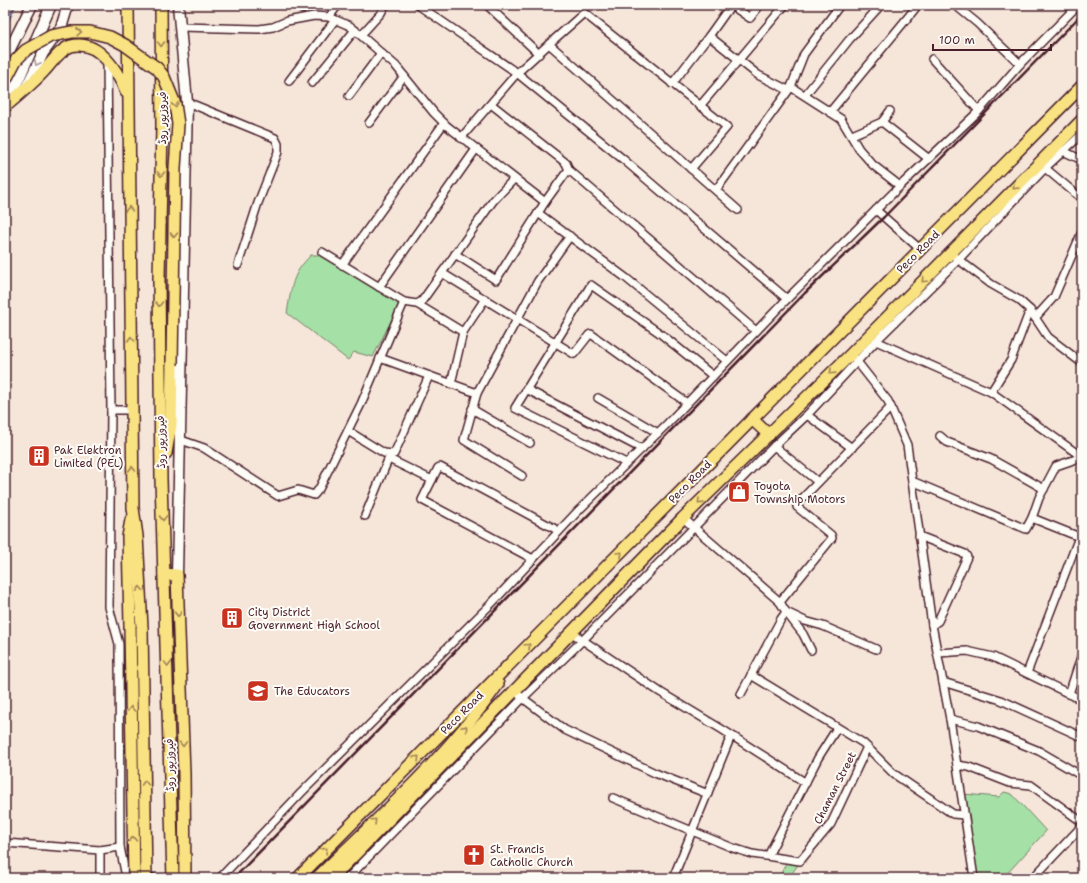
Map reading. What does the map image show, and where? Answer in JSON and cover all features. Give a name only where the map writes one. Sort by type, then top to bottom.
[{"type":"main road","points":[[128,5],[133,508],[137,536],[142,628],[146,878]]},
{"type":"main road","name":"فیروزپور روڈ","points":[[161,5],[162,126],[159,279],[161,479],[167,625],[173,878]]},
{"type":"main road","points":[[5,81],[16,60],[26,50],[51,36],[72,32],[90,32],[110,37],[125,44],[158,68],[164,77],[175,104],[178,124],[175,168],[171,424],[161,479]]},
{"type":"main road","points":[[6,107],[63,51],[72,46],[85,46],[99,52],[120,78],[128,96]]},
{"type":"main road","name":"Peco Road","points":[[298,878],[1082,86]]},
{"type":"main road","name":"Peco Road","points":[[332,878],[405,802],[519,695],[572,633],[683,518],[769,434],[854,358],[955,257],[1059,148],[1082,120]]},
{"type":"main road","points":[[752,419],[769,434]]},
{"type":"main road","points":[[133,508],[128,537],[134,878]]},
{"type":"main road","points":[[164,574],[176,575],[184,773],[185,878]]},
{"type":"main road","points":[[317,878],[452,744],[474,718],[515,660]]},
{"type":"main road","points":[[171,784],[182,878]]},
{"type":"street","points":[[5,59],[32,5]]},
{"type":"street","points":[[6,107],[51,5]]},
{"type":"street","points":[[26,88],[39,59],[61,28],[68,5]]},
{"type":"street","points":[[176,575],[181,440],[187,102],[178,5]]},
{"type":"street","points":[[289,81],[332,19],[338,5]]},
{"type":"street","points":[[361,35],[381,13],[385,5]]},
{"type":"street","points":[[418,5],[517,73],[624,160],[787,299]]},
{"type":"street","points":[[487,5],[539,54]]},
{"type":"street","points":[[672,84],[731,5],[750,18],[760,5]]},
{"type":"street","points":[[700,106],[785,5]]},
{"type":"street","points":[[716,190],[789,89],[804,54],[840,5]]},
{"type":"street","points":[[805,95],[849,40],[881,5]]},
{"type":"street","points":[[830,112],[918,5]]},
{"type":"street","points":[[955,5],[977,23],[1020,64]]},
{"type":"street","points":[[220,878],[300,793],[448,648],[559,531],[658,433],[787,299],[900,186],[979,111],[1020,64],[1078,5]]},
{"type":"street","points":[[461,138],[517,73],[584,13],[727,127],[691,169]]},
{"type":"street","points":[[180,27],[259,29],[273,27],[287,21],[314,16],[332,19],[350,26],[396,66],[430,109],[444,123],[512,178],[545,202]]},
{"type":"street","points":[[312,83],[355,30]]},
{"type":"street","points":[[709,36],[758,75],[805,95],[841,119],[852,135],[859,149],[873,164],[900,186]]},
{"type":"street","points":[[549,44],[738,210]]},
{"type":"street","points":[[349,96],[381,53]]},
{"type":"street","points":[[932,58],[979,111]]},
{"type":"street","points":[[107,61],[111,410],[109,607],[119,644],[120,847],[124,878]]},
{"type":"street","points":[[369,123],[404,76]]},
{"type":"street","points":[[187,102],[275,138],[278,144],[278,152],[258,203],[238,265]]},
{"type":"street","points":[[491,104],[566,163],[569,170],[756,331]]},
{"type":"street","points":[[852,135],[882,122],[890,111]]},
{"type":"street","points":[[882,122],[929,159]]},
{"type":"street","points":[[342,265],[444,123]]},
{"type":"street","points":[[348,878],[414,812],[519,695],[583,640],[695,528],[774,446],[807,415],[854,358],[876,341],[955,257],[1044,168],[1059,148],[1082,134]]},
{"type":"street","points":[[1059,148],[1082,160]]},
{"type":"street","points":[[379,287],[476,149]]},
{"type":"street","points":[[1044,168],[1082,199]]},
{"type":"street","points":[[455,254],[496,280],[545,202],[566,173]]},
{"type":"street","points":[[417,304],[422,301],[493,201],[512,181],[512,178]]},
{"type":"street","points":[[876,210],[920,250]]},
{"type":"street","points":[[538,213],[626,278],[727,361]]},
{"type":"street","points":[[1035,318],[1054,297],[1082,232]]},
{"type":"street","points":[[522,476],[464,441],[477,393],[538,281],[570,236]]},
{"type":"street","points":[[322,252],[404,302],[417,304],[463,332]]},
{"type":"street","points":[[955,257],[991,284],[1019,300],[1030,310],[1048,337],[1082,363]]},
{"type":"street","points":[[442,273],[575,354],[589,334],[591,334],[687,403]]},
{"type":"street","points":[[626,463],[515,408],[554,342],[590,286],[592,285],[662,334],[713,376]]},
{"type":"street","points":[[451,384],[463,332],[485,299]]},
{"type":"street","points":[[181,440],[204,448],[278,496],[298,490],[314,495],[319,489],[348,431],[404,302]]},
{"type":"street","points":[[991,392],[1011,360],[1030,310]]},
{"type":"street","points":[[876,341],[991,392],[1082,457]]},
{"type":"street","points":[[380,358],[477,393]]},
{"type":"street","points":[[854,358],[888,401],[907,445],[932,625],[950,719],[974,878]]},
{"type":"street","points":[[365,516],[390,457],[394,454],[429,376]]},
{"type":"street","points":[[526,389],[642,449]]},
{"type":"street","points":[[598,398],[658,433]]},
{"type":"street","points":[[780,602],[832,538],[831,535],[796,505],[891,407]]},
{"type":"street","points":[[472,409],[530,443]]},
{"type":"street","points":[[111,410],[131,410]]},
{"type":"street","points":[[807,415],[852,448]]},
{"type":"street","points":[[348,431],[390,457],[432,480]]},
{"type":"street","points":[[940,436],[947,442],[991,459],[1044,489]]},
{"type":"street","points":[[774,446],[818,482]]},
{"type":"street","points":[[912,481],[1026,529],[1056,466],[1082,457]]},
{"type":"street","points":[[738,465],[747,474]]},
{"type":"street","points":[[533,559],[422,500],[422,497],[438,468],[440,467],[559,531]]},
{"type":"street","points":[[717,486],[726,495]]},
{"type":"street","points":[[683,518],[780,602],[803,634],[811,650]]},
{"type":"street","points":[[1027,673],[1081,537],[1032,518]]},
{"type":"street","points":[[919,536],[965,554],[967,557],[938,621],[932,625]]},
{"type":"street","points":[[786,612],[876,649]]},
{"type":"street","points":[[741,694],[786,612]]},
{"type":"street","points":[[572,633],[660,692],[806,783]]},
{"type":"street","points":[[938,653],[967,651],[992,657],[1082,700]]},
{"type":"street","points":[[1069,694],[1082,654]]},
{"type":"street","points":[[751,675],[867,747],[894,774],[953,814],[964,815]]},
{"type":"street","points":[[943,682],[1001,700],[1082,737]]},
{"type":"street","points":[[519,695],[565,730],[655,773],[708,794]]},
{"type":"street","points":[[950,719],[978,726],[1039,751],[1082,776]]},
{"type":"street","points":[[768,856],[818,758],[837,728]]},
{"type":"street","points":[[673,878],[731,736]]},
{"type":"street","name":"Chaman Street","points":[[613,798],[734,848],[752,854],[800,861],[815,845],[835,816],[867,747]]},
{"type":"street","points":[[956,765],[969,767],[1010,783],[1031,785],[1082,822]]},
{"type":"street","points":[[405,802],[414,812]]},
{"type":"street","points":[[1033,878],[1082,826]]},
{"type":"street","points":[[5,843],[100,850],[120,847]]},
{"type":"street","points":[[100,850],[100,878]]},
{"type":"street","points":[[123,870],[130,876],[153,878]]},
{"type":"green space","points":[[311,255],[319,255],[400,303],[373,357],[354,352],[348,360],[287,313],[293,281],[304,262]]},
{"type":"green space","points":[[1004,792],[1012,794],[1046,831],[1003,878],[978,878],[963,794],[999,797]]},
{"type":"green space","points":[[786,863],[798,865],[792,873],[797,878],[779,878]]},
{"type":"waterway","points":[[5,28],[15,5]]},
{"type":"railway","points":[[234,878],[805,293],[884,217],[1082,14]]},
{"type":"place","name":"Pak Elektron Limited (PEL)","points":[[39,456]]},
{"type":"place","name":"Toyota Township Motors","points":[[739,492]]},
{"type":"place","name":"City District Government High School","points":[[232,618]]},
{"type":"place","name":"The Educators","points":[[258,691]]},
{"type":"place","name":"St. Francis Catholic Church","points":[[474,855]]}]
